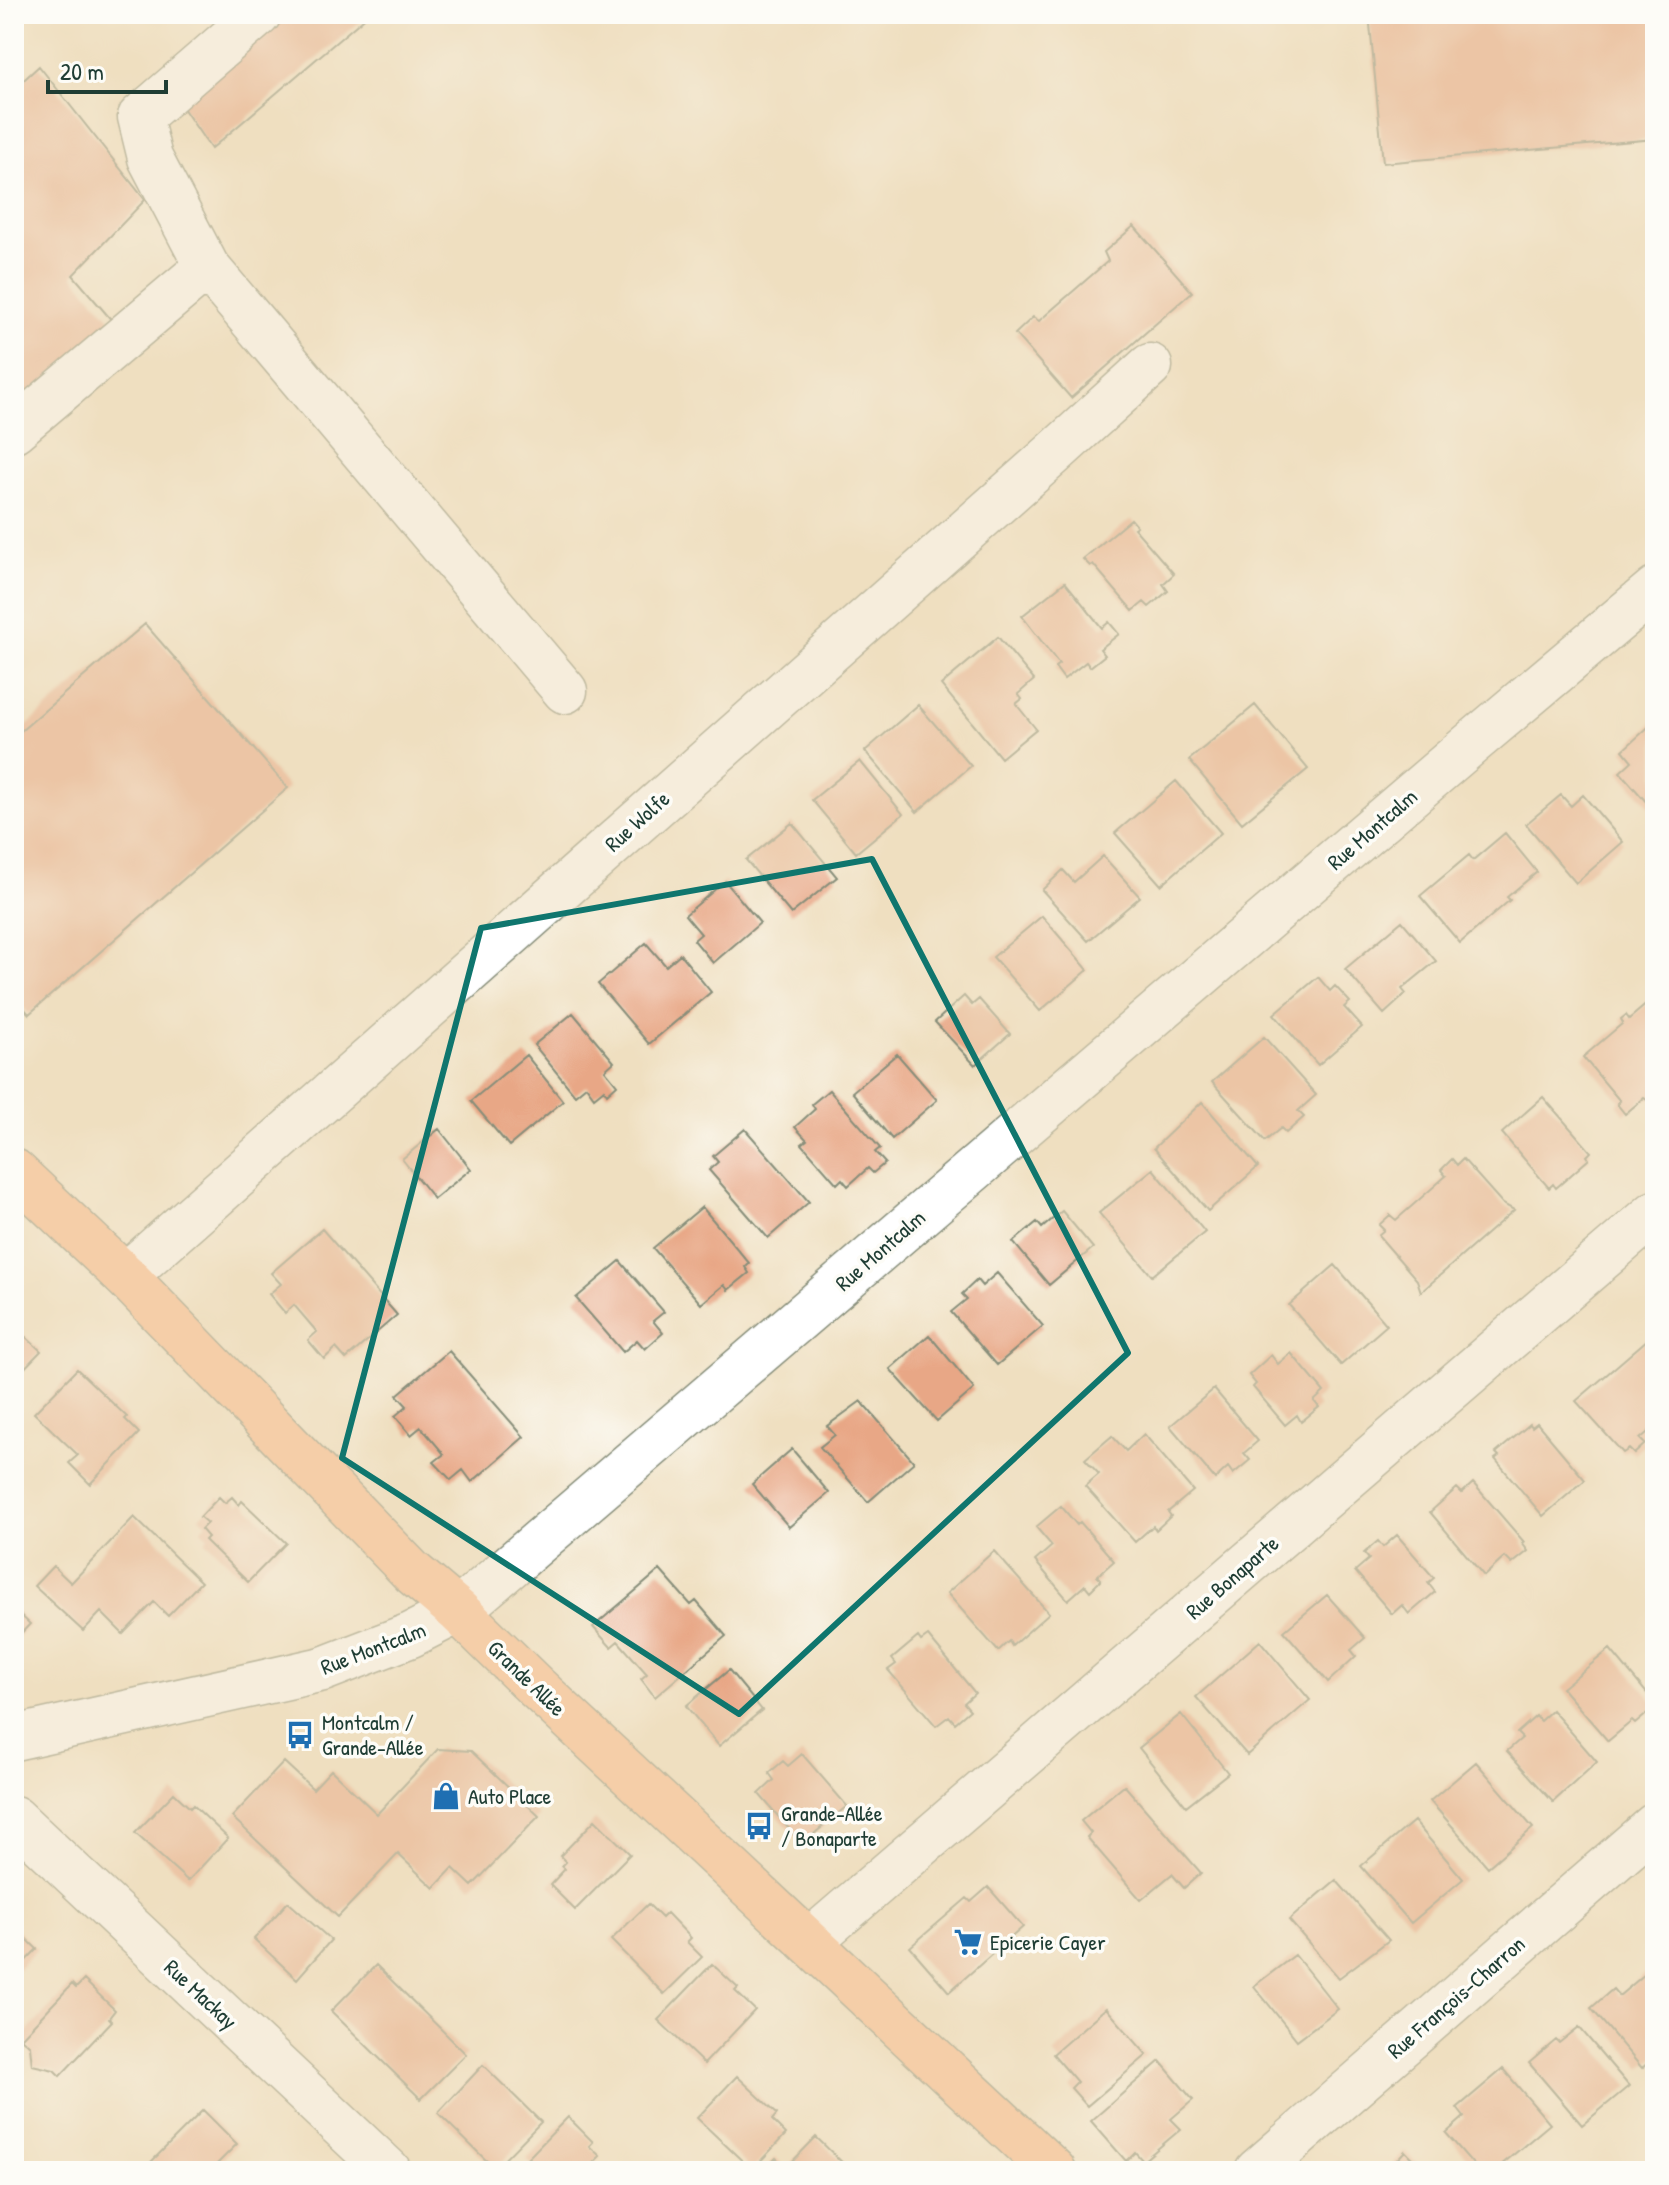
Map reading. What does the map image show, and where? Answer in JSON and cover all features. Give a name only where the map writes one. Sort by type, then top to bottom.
[{"type":"main road","name":"Grande Allée","points":[[14,1171],[125,1276],[412,1572],[458,1611],[1054,2171]]},
{"type":"street","points":[[259,14],[140,117],[150,158],[207,267],[565,691]]},
{"type":"street","points":[[14,430],[207,267]]},
{"type":"street","name":"Rue Wolfe","points":[[125,1276],[1150,366]]},
{"type":"street","name":"Rue Montcalm","points":[[14,1738],[323,1669],[411,1635],[458,1611],[1655,589]]},
{"type":"street","name":"Rue Bonaparte","points":[[810,1941],[1655,1213]]},
{"type":"street","name":"Rue Mackay","points":[[14,1818],[389,2171]]},
{"type":"street","name":"Rue François-Charron","points":[[1257,2171],[1655,1825]]},
{"type":"highlighted area","points":[[872,859],[1128,1353],[739,1714],[342,1458],[481,928]]},
{"type":"building","points":[[280,14],[369,14],[211,149],[179,102]]},
{"type":"building","points":[[1369,14],[1655,14],[1655,139],[1383,163]]},
{"type":"building","points":[[39,66],[145,200],[73,275],[114,323],[14,406],[14,89]]},
{"type":"building","points":[[1134,226],[1192,292],[1071,398],[1015,334],[1033,317],[1039,321],[1108,261],[1104,252]]},
{"type":"building","points":[[1131,519],[1137,526],[1134,528],[1174,574],[1163,584],[1168,591],[1149,607],[1144,602],[1133,611],[1093,564],[1090,566],[1083,559]]},
{"type":"building","points":[[1065,582],[1102,628],[1109,622],[1119,634],[1100,649],[1105,655],[1090,667],[1086,662],[1064,679],[1055,667],[1059,664],[1022,616]]},
{"type":"building","points":[[145,624],[288,788],[29,1014],[14,997],[14,737]]},
{"type":"building","points":[[998,637],[1034,680],[1018,694],[1022,699],[1016,704],[1036,729],[1001,758],[941,685]]},
{"type":"building","points":[[918,705],[971,766],[917,812],[865,751]]},
{"type":"building","points":[[1255,705],[1308,769],[1242,823],[1189,760]]},
{"type":"building","points":[[1655,721],[1655,812],[1620,772],[1632,761],[1623,750]]},
{"type":"building","points":[[860,761],[903,814],[856,853],[812,800]]},
{"type":"building","points":[[1176,781],[1221,833],[1161,885],[1115,833]]},
{"type":"building","points":[[1561,795],[1571,806],[1583,795],[1623,842],[1576,883],[1526,824]]},
{"type":"building","points":[[792,823],[837,877],[791,914],[746,860]]},
{"type":"building","points":[[1505,833],[1537,872],[1460,943],[1420,896],[1469,855],[1473,860]]},
{"type":"building","points":[[1103,856],[1140,897],[1088,941],[1042,890],[1063,870],[1074,882]]},
{"type":"building","points":[[725,881],[760,923],[713,963],[694,940],[701,934],[685,915]]},
{"type":"building","points":[[1042,916],[1088,970],[1040,1011],[993,957]]},
{"type":"building","points":[[1402,921],[1436,961],[1402,989],[1406,994],[1384,1014],[1345,969]]},
{"type":"building","points":[[646,943],[666,966],[680,954],[711,992],[649,1044],[598,984]]},
{"type":"building","points":[[1318,977],[1330,991],[1335,986],[1350,1002],[1344,1007],[1362,1027],[1318,1065],[1274,1014]]},
{"type":"building","points":[[964,996],[972,1005],[979,999],[1010,1034],[975,1065],[935,1022]]},
{"type":"building","points":[[1655,997],[1655,1094],[1647,1100],[1644,1098],[1625,1114],[1617,1104],[1620,1101],[1583,1057],[1623,1023],[1621,1019],[1626,1015],[1629,1019]]},
{"type":"building","points":[[573,1013],[614,1062],[605,1070],[617,1085],[607,1094],[604,1089],[594,1097],[586,1086],[575,1095],[534,1045]]},
{"type":"building","points":[[1264,1037],[1316,1095],[1298,1111],[1304,1117],[1286,1133],[1281,1128],[1265,1141],[1212,1082]]},
{"type":"building","points":[[897,1054],[937,1100],[892,1139],[852,1092]]},
{"type":"building","points":[[526,1055],[563,1101],[509,1146],[471,1101]]},
{"type":"building","points":[[829,1090],[880,1148],[875,1152],[885,1163],[873,1173],[868,1168],[848,1186],[842,1179],[837,1184],[802,1144],[807,1140],[795,1127],[815,1109],[812,1104]]},
{"type":"building","points":[[1543,1097],[1591,1152],[1587,1156],[1589,1159],[1556,1188],[1553,1184],[1549,1188],[1502,1133]]},
{"type":"building","points":[[1202,1102],[1258,1167],[1208,1211],[1154,1148]]},
{"type":"building","points":[[439,1129],[471,1169],[434,1199],[402,1159]]},
{"type":"building","points":[[745,1129],[809,1202],[768,1238],[709,1170],[718,1162],[713,1156]]},
{"type":"building","points":[[1452,1159],[1457,1165],[1463,1159],[1503,1204],[1514,1210],[1421,1292],[1417,1280],[1378,1235],[1384,1230],[1379,1225],[1390,1215],[1396,1220],[1446,1176],[1441,1170]]},
{"type":"building","points":[[1153,1169],[1205,1232],[1152,1276],[1099,1213]]},
{"type":"building","points":[[702,1207],[749,1263],[745,1267],[749,1273],[728,1290],[724,1285],[701,1304],[653,1248]]},
{"type":"building","points":[[1062,1211],[1093,1248],[1049,1285],[1013,1242],[1037,1222],[1042,1228]]},
{"type":"building","points":[[322,1229],[397,1315],[346,1359],[336,1348],[324,1359],[308,1340],[317,1332],[294,1305],[285,1313],[269,1294],[281,1284],[271,1273]]},
{"type":"building","points":[[620,1261],[664,1312],[653,1321],[663,1333],[645,1349],[637,1340],[623,1352],[576,1298]]},
{"type":"building","points":[[1335,1265],[1387,1325],[1341,1365],[1289,1305]]},
{"type":"building","points":[[997,1273],[1043,1326],[997,1365],[951,1312],[967,1299],[962,1294],[977,1280],[982,1286]]},
{"type":"building","points":[[14,1326],[41,1351],[14,1379]]},
{"type":"building","points":[[1655,1333],[1655,1426],[1640,1439],[1645,1444],[1634,1454],[1629,1449],[1623,1453],[1576,1401]]},
{"type":"building","points":[[929,1335],[974,1389],[937,1421],[890,1369]]},
{"type":"building","points":[[449,1351],[524,1437],[472,1482],[463,1470],[451,1480],[434,1462],[444,1454],[421,1427],[411,1435],[395,1416],[407,1406],[397,1395]]},
{"type":"building","points":[[1291,1353],[1324,1392],[1314,1401],[1319,1407],[1301,1422],[1297,1415],[1285,1425],[1253,1387],[1256,1384],[1249,1375],[1271,1355],[1278,1364]]},
{"type":"building","points":[[77,1369],[127,1417],[125,1419],[139,1433],[90,1484],[69,1463],[78,1455],[34,1413]]},
{"type":"building","points":[[1214,1389],[1258,1441],[1244,1453],[1250,1460],[1233,1474],[1228,1467],[1215,1479],[1170,1426]]},
{"type":"building","points":[[861,1401],[914,1462],[868,1502],[820,1447],[835,1435],[827,1426]]},
{"type":"building","points":[[1537,1423],[1585,1480],[1543,1516],[1495,1459],[1499,1456],[1496,1453],[1530,1424],[1532,1427]]},
{"type":"building","points":[[1144,1434],[1193,1491],[1168,1512],[1171,1516],[1156,1530],[1153,1526],[1135,1542],[1085,1486],[1099,1474],[1085,1459],[1112,1436],[1126,1451]]},
{"type":"building","points":[[792,1449],[829,1493],[789,1527],[752,1484]]},
{"type":"building","points":[[1473,1483],[1524,1542],[1528,1551],[1512,1564],[1505,1557],[1484,1576],[1430,1512],[1457,1488],[1462,1493]]},
{"type":"building","points":[[219,1497],[225,1503],[232,1497],[239,1505],[242,1501],[286,1543],[248,1582],[205,1540],[208,1537],[201,1529],[207,1523],[200,1517]]},
{"type":"building","points":[[1061,1506],[1077,1525],[1080,1522],[1114,1561],[1097,1576],[1101,1580],[1090,1591],[1085,1585],[1068,1600],[1035,1561],[1052,1546],[1036,1527]]},
{"type":"building","points":[[134,1517],[201,1582],[168,1616],[154,1602],[123,1634],[101,1612],[83,1631],[34,1586],[53,1566],[71,1583]]},
{"type":"building","points":[[1397,1535],[1434,1578],[1428,1583],[1435,1592],[1409,1614],[1402,1605],[1392,1614],[1355,1571],[1369,1559],[1364,1553],[1378,1541],[1383,1547]]},
{"type":"building","points":[[994,1551],[1049,1613],[1012,1646],[1009,1641],[998,1651],[947,1593]]},
{"type":"building","points":[[660,1570],[691,1605],[696,1601],[726,1636],[655,1697],[641,1679],[647,1674],[618,1641],[611,1647],[593,1627]]},
{"type":"building","points":[[1327,1595],[1365,1638],[1351,1650],[1356,1656],[1328,1682],[1284,1631]]},
{"type":"building","points":[[14,1609],[30,1624],[14,1641]]},
{"type":"building","points":[[928,1636],[975,1693],[964,1703],[970,1710],[955,1723],[949,1716],[936,1726],[888,1670],[896,1664],[892,1659],[918,1637],[921,1641]]},
{"type":"building","points":[[1260,1641],[1310,1700],[1247,1755],[1196,1697]]},
{"type":"building","points":[[1610,1649],[1655,1703],[1655,1707],[1608,1741],[1562,1688]]},
{"type":"building","points":[[729,1670],[762,1710],[719,1746],[686,1706]]},
{"type":"building","points":[[1552,1710],[1597,1762],[1553,1802],[1507,1751],[1522,1738],[1517,1733],[1536,1716],[1540,1721]]},
{"type":"building","points":[[1181,1714],[1228,1773],[1186,1806],[1139,1748]]},
{"type":"building","points":[[438,1749],[471,1751],[539,1816],[472,1886],[453,1868],[434,1888],[398,1854],[338,1917],[232,1817],[284,1762],[313,1789],[331,1770],[377,1814]]},
{"type":"building","points":[[802,1754],[847,1806],[802,1844],[759,1794],[774,1780],[769,1773],[783,1761],[788,1766]]},
{"type":"building","points":[[1476,1762],[1533,1828],[1488,1867],[1430,1801]]},
{"type":"building","points":[[1124,1785],[1201,1873],[1184,1888],[1172,1874],[1141,1900],[1087,1837],[1091,1833],[1081,1821]]},
{"type":"building","points":[[174,1793],[190,1808],[193,1805],[228,1838],[188,1881],[135,1833]]},
{"type":"building","points":[[595,1820],[630,1854],[575,1910],[550,1885],[565,1869],[562,1866],[566,1862],[560,1856]]},
{"type":"building","points":[[1414,1821],[1463,1879],[1411,1923],[1361,1866]]},
{"type":"building","points":[[1336,1880],[1389,1940],[1339,1978],[1289,1920]]},
{"type":"building","points":[[988,1887],[1023,1927],[949,1992],[910,1947],[967,1898],[971,1902]]},
{"type":"building","points":[[288,1902],[331,1940],[297,1979],[254,1939]]},
{"type":"building","points":[[648,1904],[662,1918],[667,1913],[691,1938],[687,1942],[702,1957],[664,1994],[611,1940]]},
{"type":"building","points":[[14,1927],[37,1949],[14,1973]]},
{"type":"building","points":[[1295,1955],[1338,2009],[1297,2040],[1254,1986]]},
{"type":"building","points":[[712,1964],[738,1988],[735,1991],[755,2010],[704,2064],[658,2020]]},
{"type":"building","points":[[376,1965],[466,2054],[421,2099],[331,2011]]},
{"type":"building","points":[[1645,1974],[1655,1986],[1655,2057],[1642,2068],[1591,2008],[1613,1989],[1619,1996]]},
{"type":"building","points":[[84,1980],[115,2010],[109,2018],[112,2021],[60,2076],[54,2070],[32,2065],[30,2046],[21,2038],[72,1984],[76,1988]]},
{"type":"building","points":[[1106,2008],[1147,2055],[1087,2106],[1071,2088],[1077,2082],[1053,2054]]},
{"type":"building","points":[[1579,2027],[1629,2086],[1582,2125],[1529,2063],[1556,2040],[1559,2043]]},
{"type":"building","points":[[1160,2061],[1193,2100],[1171,2119],[1181,2129],[1143,2161],[1135,2152],[1126,2161],[1091,2121]]},
{"type":"building","points":[[483,2065],[541,2122],[495,2169],[438,2113]]},
{"type":"building","points":[[1503,2069],[1550,2124],[1494,2171],[1479,2171],[1446,2133],[1464,2117],[1457,2108]]},
{"type":"building","points":[[737,2076],[777,2114],[772,2120],[786,2134],[752,2170],[697,2118]]},
{"type":"building","points":[[203,2110],[237,2144],[210,2171],[154,2171],[148,2165]]},
{"type":"building","points":[[568,2117],[593,2142],[589,2146],[600,2156],[585,2171],[530,2171],[534,2167],[527,2159]]},
{"type":"building","points":[[816,2137],[851,2171],[763,2171],[776,2158],[786,2168]]},
{"type":"building","points":[[1405,2151],[1424,2171],[1386,2171],[1390,2167]]},
{"type":"place","name":"Montcalm / Grande-Allée","points":[[300,1735]]},
{"type":"place","name":"Auto Place","points":[[446,1796]]},
{"type":"place","name":"Grande-Allée / Bonaparte","points":[[759,1826]]},
{"type":"place","name":"Epicerie Cayer","points":[[968,1942]]}]
